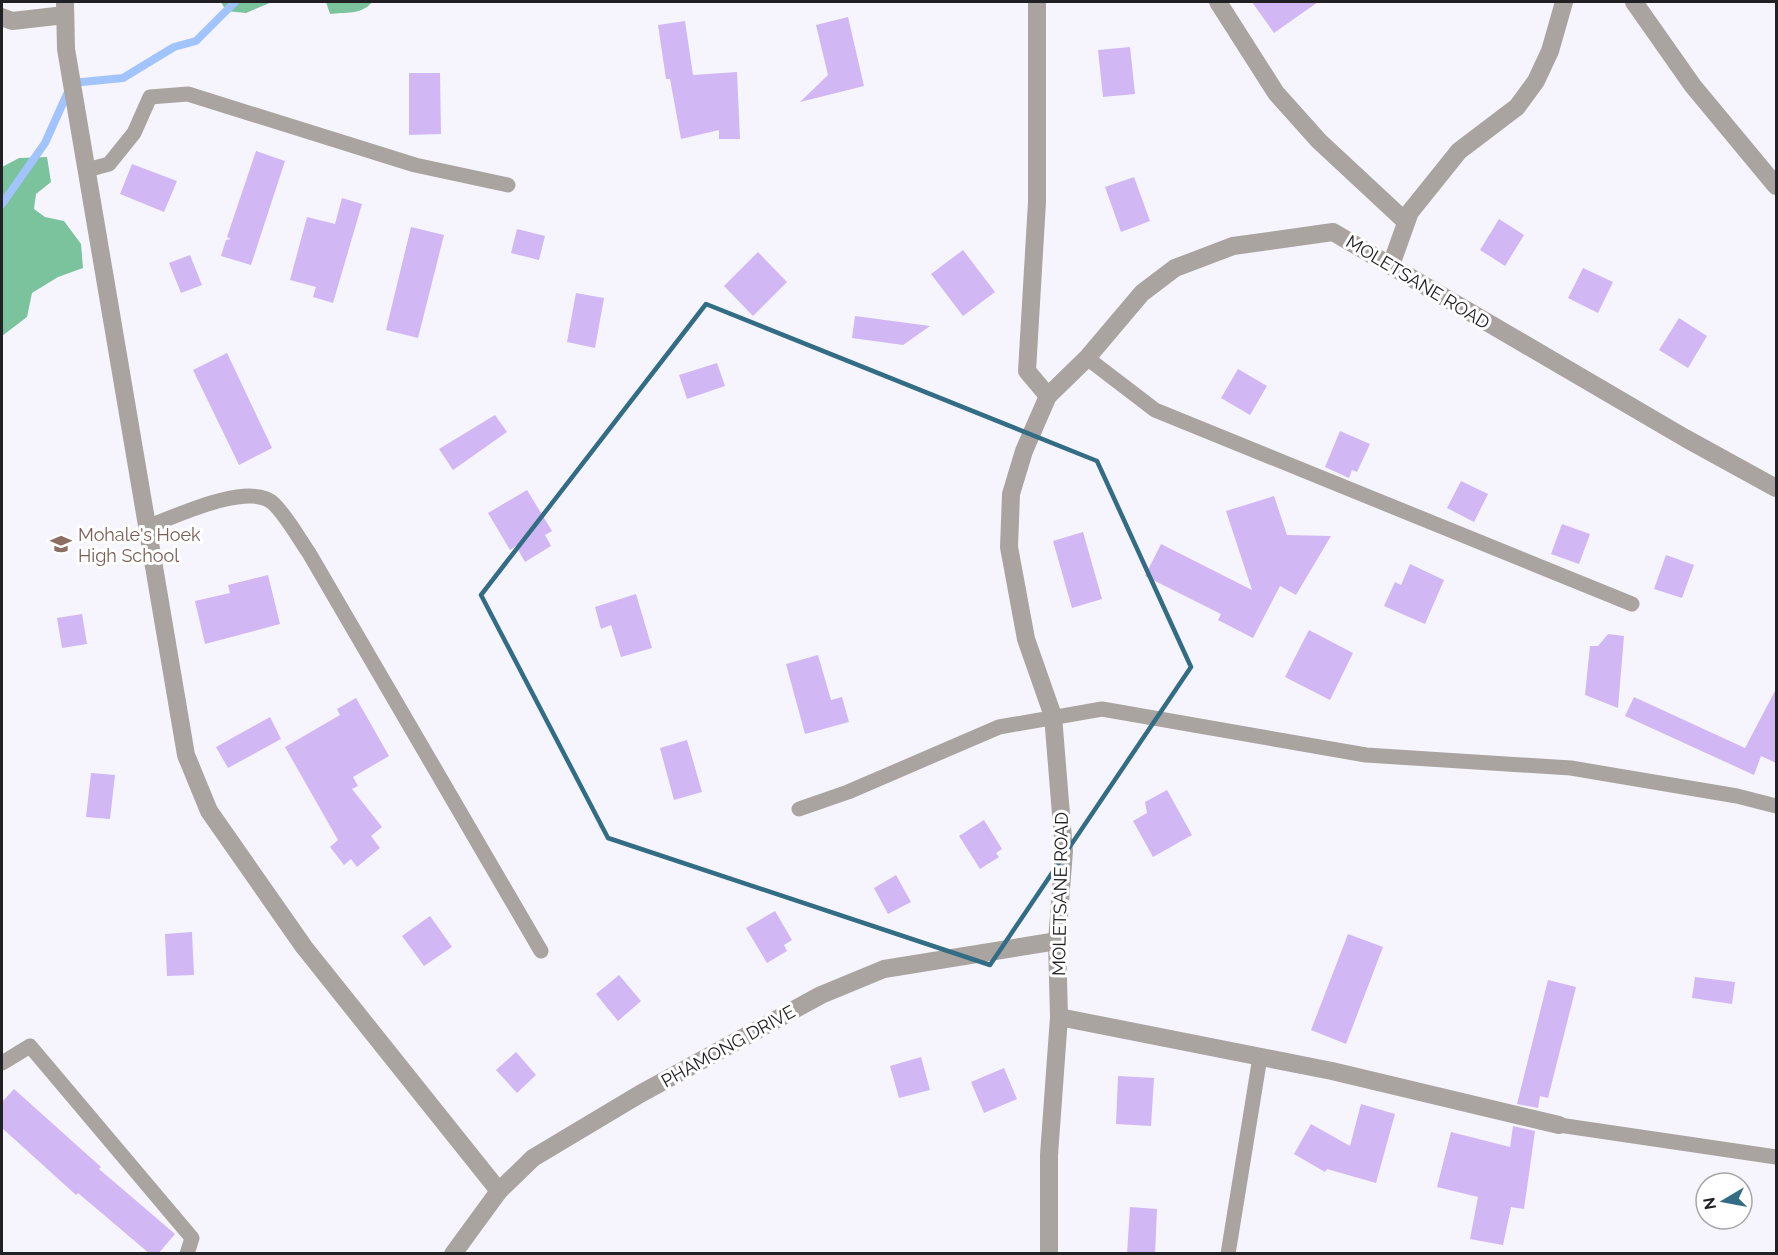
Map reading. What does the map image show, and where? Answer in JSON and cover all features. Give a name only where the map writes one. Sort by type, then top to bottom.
[{"type":"street","points":[[1037,2],[1037,202],[1027,371],[1048,396]]},
{"type":"street","points":[[1218,2],[1276,93],[1319,141],[1405,220]]},
{"type":"street","points":[[1391,265],[1405,220],[1459,151],[1517,107],[1536,81],[1550,51],[1564,2]]},
{"type":"street","points":[[1634,2],[1693,86],[1776,186]]},
{"type":"street","points":[[2,18],[12,21],[65,8],[66,49],[186,755],[209,811],[304,946],[499,1191]]},
{"type":"street","name":"MOLETSANE ROAD","points":[[1048,1254],[1049,1155],[1059,1017],[1057,941],[1064,851],[1053,716],[1026,639],[1009,547],[1011,494],[1024,451],[1048,396],[1087,358],[1142,293],[1175,268],[1233,246],[1333,232],[1685,438],[1776,488]]},
{"type":"street","name":"PHAMONG DRIVE","points":[[453,1254],[499,1191],[532,1158],[640,1094],[821,995],[884,969],[1057,941]]},
{"type":"street","points":[[1059,1017],[1332,1071],[1559,1125]]},
{"type":"lane","points":[[87,170],[109,164],[134,134],[150,97],[188,94],[415,165],[508,185]]},
{"type":"lane","points":[[1087,358],[1155,410],[1632,604]]},
{"type":"lane","points":[[147,527],[220,500],[252,496],[273,502],[309,553],[540,951]]},
{"type":"lane","points":[[799,809],[848,792],[999,727],[1102,709],[1366,755],[1571,768],[1737,796],[1776,806]]},
{"type":"lane","points":[[2,1063],[30,1046],[192,1238],[187,1254]]},
{"type":"lane","points":[[1228,1254],[1260,1057]]},
{"type":"lane","points":[[1559,1125],[1776,1157]]},
{"type":"highlighted area","points":[[706,304],[1097,461],[1191,667],[990,965],[608,838],[481,595]]},
{"type":"green space","points":[[221,2],[272,2],[246,13],[226,11]]},
{"type":"green space","points":[[326,2],[372,2],[358,11],[330,14]]},
{"type":"green space","points":[[47,157],[51,182],[36,194],[34,209],[45,217],[64,221],[81,244],[83,268],[58,277],[32,293],[27,317],[2,336],[2,167],[19,158]]},
{"type":"building","points":[[1252,2],[1318,2],[1274,33]]},
{"type":"building","points":[[848,17],[864,86],[800,102],[828,75],[816,25]]},
{"type":"building","points":[[685,21],[693,75],[737,72],[740,139],[719,139],[719,130],[681,139],[670,79],[666,79],[658,25]]},
{"type":"building","points":[[1130,47],[1135,94],[1103,97],[1098,50]]},
{"type":"building","points":[[409,73],[440,73],[441,134],[409,135]]},
{"type":"building","points":[[256,151],[285,161],[251,265],[221,256],[226,240],[231,239],[227,237]]},
{"type":"building","points":[[132,164],[177,181],[164,212],[120,194]]},
{"type":"building","points":[[1134,177],[1150,221],[1121,232],[1105,187]]},
{"type":"building","points":[[342,198],[362,204],[333,303],[313,297],[316,287],[290,280],[307,217],[335,224]]},
{"type":"building","points":[[1499,219],[1524,235],[1505,266],[1480,250]]},
{"type":"building","points":[[411,227],[444,235],[418,338],[386,330]]},
{"type":"building","points":[[517,229],[545,236],[539,260],[511,253]]},
{"type":"building","points":[[963,250],[995,292],[963,316],[931,274]]},
{"type":"building","points":[[758,252],[787,282],[753,316],[724,286]]},
{"type":"building","points":[[190,255],[202,285],[181,293],[169,263]]},
{"type":"building","points":[[1583,268],[1613,282],[1598,313],[1568,298]]},
{"type":"building","points":[[576,293],[604,298],[595,348],[567,342]]},
{"type":"building","points":[[855,316],[930,326],[903,345],[852,338]]},
{"type":"building","points":[[1679,318],[1707,336],[1688,368],[1659,350]]},
{"type":"building","points":[[227,353],[272,448],[239,465],[193,370]]},
{"type":"building","points":[[717,363],[725,386],[687,399],[679,375]]},
{"type":"building","points":[[1238,369],[1267,386],[1250,415],[1221,398]]},
{"type":"building","points":[[495,415],[507,432],[453,470],[439,449]]},
{"type":"building","points":[[1340,431],[1370,444],[1357,472],[1352,470],[1349,478],[1325,467]]},
{"type":"building","points":[[1461,481],[1488,494],[1474,522],[1447,508]]},
{"type":"building","points":[[527,490],[552,531],[545,535],[551,546],[525,562],[516,546],[510,550],[488,513]]},
{"type":"building","points":[[1274,496],[1287,535],[1331,536],[1296,595],[1280,586],[1253,638],[1218,620],[1221,614],[1145,576],[1161,544],[1252,590],[1226,511]]},
{"type":"building","points":[[1562,524],[1590,534],[1579,564],[1551,554]]},
{"type":"building","points":[[1083,532],[1102,599],[1072,608],[1053,541]]},
{"type":"building","points":[[1666,555],[1694,565],[1682,598],[1654,589]]},
{"type":"building","points":[[1410,564],[1444,580],[1425,624],[1384,606],[1395,582],[1401,585]]},
{"type":"building","points":[[268,575],[280,624],[205,644],[195,601],[230,593],[228,585]]},
{"type":"building","points":[[636,594],[652,648],[621,657],[611,625],[601,629],[595,607]]},
{"type":"building","points":[[82,614],[87,644],[62,648],[57,618]]},
{"type":"building","points":[[1309,630],[1353,653],[1330,700],[1285,677]]},
{"type":"building","points":[[1608,634],[1624,636],[1618,708],[1585,695],[1590,646],[1598,646]]},
{"type":"building","points":[[818,655],[831,700],[842,697],[849,722],[805,734],[786,664]]},
{"type":"building","points":[[1776,689],[1776,763],[1761,756],[1754,775],[1625,716],[1634,697],[1745,748]]},
{"type":"building","points":[[356,698],[389,756],[353,777],[358,786],[352,789],[382,827],[371,836],[380,848],[357,867],[351,859],[344,865],[330,847],[338,840],[285,747],[340,715],[337,709]]},
{"type":"building","points":[[270,717],[281,739],[228,768],[216,747]]},
{"type":"building","points":[[687,740],[702,792],[674,800],[660,748]]},
{"type":"building","points":[[91,773],[115,775],[110,819],[86,817]]},
{"type":"building","points":[[1167,790],[1192,835],[1153,857],[1133,821],[1147,813],[1145,802]]},
{"type":"building","points":[[984,820],[1002,849],[996,853],[999,857],[980,869],[959,836]]},
{"type":"building","points":[[896,875],[911,902],[888,914],[874,888]]},
{"type":"building","points":[[775,911],[792,940],[784,945],[787,951],[767,963],[746,928]]},
{"type":"building","points":[[430,916],[452,947],[424,966],[402,936]]},
{"type":"building","points":[[192,932],[194,975],[167,976],[165,934]]},
{"type":"building","points":[[1348,934],[1383,947],[1346,1044],[1311,1030]]},
{"type":"building","points":[[619,975],[641,1001],[618,1021],[596,994]]},
{"type":"building","points":[[1695,977],[1735,982],[1732,1004],[1692,998]]},
{"type":"building","points":[[1548,980],[1576,987],[1548,1098],[1540,1096],[1538,1108],[1517,1104]]},
{"type":"building","points":[[516,1052],[536,1075],[517,1093],[496,1070]]},
{"type":"building","points":[[921,1057],[930,1090],[899,1098],[890,1066]]},
{"type":"building","points":[[1004,1068],[1017,1099],[984,1113],[971,1082]]},
{"type":"building","points":[[1118,1076],[1154,1078],[1151,1126],[1116,1124]]},
{"type":"building","points":[[14,1089],[101,1167],[99,1169],[175,1234],[158,1254],[150,1254],[78,1193],[76,1195],[2,1128],[2,1102]]},
{"type":"building","points":[[1361,1104],[1395,1114],[1376,1183],[1327,1169],[1325,1172],[1294,1154],[1311,1124],[1350,1146]]},
{"type":"building","points":[[1513,1126],[1535,1131],[1524,1209],[1511,1207],[1503,1245],[1470,1239],[1478,1197],[1437,1187],[1451,1132],[1510,1147]]},
{"type":"building","points":[[1130,1207],[1157,1209],[1155,1254],[1127,1254]]},
{"type":"waterway","points":[[2,204],[45,143],[72,83],[123,78],[174,47],[196,41],[235,2]]},
{"type":"place","name":"Mohale's Hoek High School","points":[[61,544]]}]
